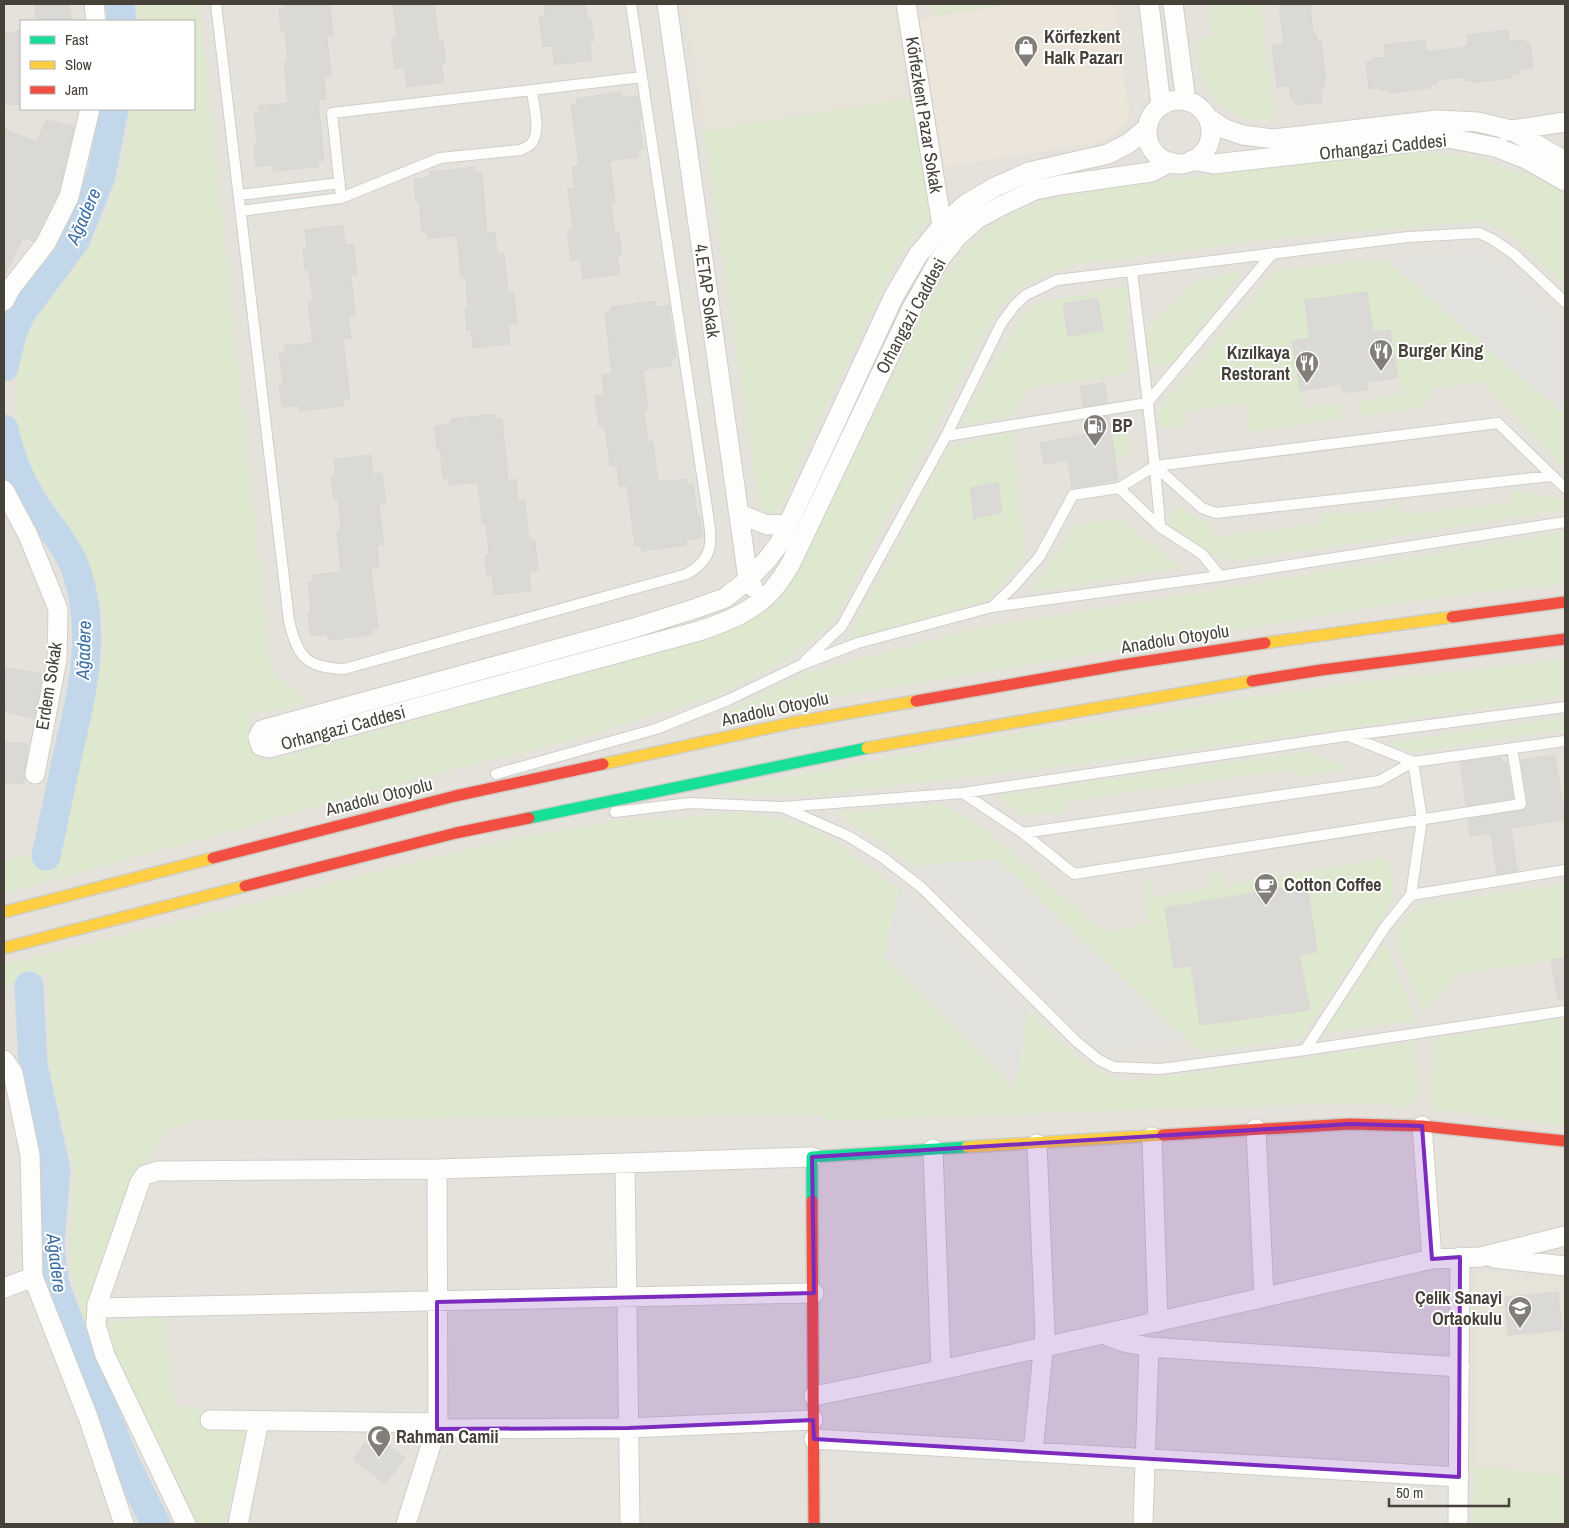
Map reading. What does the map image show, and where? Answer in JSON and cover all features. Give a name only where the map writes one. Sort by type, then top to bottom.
[{"type":"main road","name":"Anadolu Otoyolu","points":[[4,912],[455,796],[791,722],[1122,665],[1318,635],[1565,602]]},
{"type":"main road","points":[[4,948],[456,833],[753,770],[1104,705],[1321,670],[1565,639]]},
{"type":"main road","points":[[814,1524],[812,1157],[1350,1124],[1422,1126],[1565,1140]]},
{"type":"street","points":[[94,4],[96,20]]},
{"type":"street","name":"4.ETAP Sokak","points":[[667,4],[748,579]]},
{"type":"street","name":"Körfezkent Pazar Sokak","points":[[906,4],[942,226]]},
{"type":"street","points":[[1148,4],[1161,106]]},
{"type":"street","points":[[1173,4],[1186,101]]},
{"type":"street","points":[[1173,100],[1186,101],[1202,109],[1208,118],[1211,128],[1209,143],[1200,156],[1192,160],[1182,163],[1171,162],[1161,158],[1154,151],[1149,141],[1149,120],[1161,106],[1173,100]]},
{"type":"street","points":[[4,301],[11,288],[46,243],[69,196],[90,110]]},
{"type":"street","name":"Orhangazi Caddesi","points":[[1208,118],[1225,129],[1243,135],[1274,139],[1437,120],[1478,122],[1511,130],[1565,161]]},
{"type":"street","points":[[1448,138],[1565,122]]},
{"type":"street","name":"Orhangazi Caddesi","points":[[1148,127],[1129,143],[1108,154],[1029,172],[994,187],[966,204],[942,226],[918,255],[894,296],[779,544],[766,562],[724,598],[702,607],[634,628],[262,730],[258,737],[261,746],[269,748],[699,631],[728,621],[761,601],[774,588],[790,565],[911,310],[939,260],[957,237],[977,219],[1035,190],[1151,172],[1171,162]]},
{"type":"street","name":"Orhangazi Caddesi","points":[[1192,160],[1214,164],[1448,138],[1495,147],[1526,159],[1565,181]]},
{"type":"street","name":"Erdem Sokak","points":[[4,490],[28,534],[58,609],[57,659],[34,774]]},
{"type":"street","points":[[739,514],[767,525],[789,522]]},
{"type":"street","points":[[748,579],[761,601]]},
{"type":"street","points":[[4,1060],[13,1073],[30,1154],[33,1277],[88,1417],[124,1524]]},
{"type":"street","points":[[1422,1126],[1432,1259]]},
{"type":"street","points":[[1256,1129],[1264,1296]]},
{"type":"street","points":[[1152,1137],[1158,1322]]},
{"type":"street","points":[[1033,1452],[1044,1347],[1037,1144]]},
{"type":"street","points":[[933,1149],[941,1370]]},
{"type":"street","points":[[186,1524],[105,1355],[96,1325],[97,1308],[140,1182],[145,1175],[158,1171],[437,1169],[812,1157]]},
{"type":"street","points":[[626,1164],[630,1524]]},
{"type":"street","points":[[406,1524],[437,1426],[437,1169]]},
{"type":"street","points":[[1481,1257],[1565,1236]]},
{"type":"street","points":[[1458,1524],[1460,1257]]},
{"type":"street","points":[[814,1396],[1158,1322],[1264,1296],[1432,1259],[1481,1257],[1565,1266]]},
{"type":"street","points":[[4,1288],[33,1277]]},
{"type":"street","points":[[97,1308],[814,1293]]},
{"type":"street","points":[[1103,1334],[1124,1342],[1149,1347],[1460,1367]]},
{"type":"street","points":[[1143,1524],[1149,1347]]},
{"type":"street","points":[[210,1420],[437,1426],[629,1428],[813,1420]]},
{"type":"street","points":[[238,1524],[259,1421]]},
{"type":"street","points":[[814,1439],[1459,1477]]},
{"type":"lane","points":[[216,4],[289,621],[299,652],[312,663],[325,668],[344,669],[687,574],[700,566],[708,556],[711,541],[631,4]]},
{"type":"lane","points":[[341,198],[332,114],[642,78]]},
{"type":"lane","points":[[241,211],[341,198],[440,158],[520,150],[530,146],[535,138],[536,127],[532,90]]},
{"type":"lane","points":[[239,195],[340,183]]},
{"type":"lane","points":[[801,665],[842,626],[946,436],[1001,324],[1015,305],[1026,295],[1057,280],[1273,253],[1408,238],[1479,233],[1492,239],[1514,254],[1565,302]]},
{"type":"lane","points":[[946,436],[1147,403],[1273,253]]},
{"type":"lane","points":[[1132,270],[1156,466],[1160,527]]},
{"type":"lane","points":[[992,607],[1014,586],[1040,556],[1073,495],[1119,488],[1156,466],[1498,423],[1565,488]]},
{"type":"lane","points":[[1156,466],[1202,508],[1216,513],[1551,476]]},
{"type":"lane","points":[[1119,488],[1160,527],[1202,554],[1220,576]]},
{"type":"lane","points":[[484,778],[656,729],[728,700],[801,665],[858,643],[992,607],[1220,576],[1565,522]]},
{"type":"lane","points":[[456,833],[690,802],[782,807],[963,793],[1348,736],[1565,707]]},
{"type":"lane","points":[[1348,736],[1413,762]]},
{"type":"lane","points":[[1023,833],[1379,781],[1413,762],[1565,741]]},
{"type":"lane","points":[[963,793],[1023,833],[1074,874],[1521,804],[1512,748]]},
{"type":"lane","points":[[1305,1050],[1385,927],[1411,895],[1422,819],[1413,762]]},
{"type":"lane","points":[[190,863],[464,783]]},
{"type":"lane","points":[[782,807],[848,836],[882,857],[921,887],[1077,1042],[1099,1060],[1114,1068],[1160,1069],[1305,1050],[1565,1011]]},
{"type":"lane","points":[[1411,895],[1565,870]]},
{"type":"highlighted area","points":[[1350,1124],[1422,1126],[1432,1259],[1460,1257],[1459,1477],[814,1439],[813,1420],[629,1428],[437,1429],[437,1302],[814,1293],[812,1157]]},
{"type":"shaded area","points":[[4,4],[1565,4],[1565,1524],[4,1524]]},
{"type":"shaded area","points":[[684,4],[897,4],[912,98],[704,131]]},
{"type":"shaded area","name":"Körfezkent Halk Pazarı","points":[[1012,4],[1114,4],[1130,117],[1114,134],[1101,142],[944,167],[920,19]]},
{"type":"shaded area","points":[[1480,248],[1565,323],[1565,415],[1388,262]]},
{"type":"shaded area","points":[[997,859],[1189,1042],[1097,1048],[915,866]]},
{"type":"shaded area","points":[[899,889],[1028,1010],[1016,1089],[884,957]]},
{"type":"shaded area","name":"Çelik Sanayi Ortaokulu","points":[[1479,1272],[1565,1278],[1565,1478],[1475,1469],[1474,1278]]},
{"type":"green space","points":[[135,4],[199,4],[271,674],[298,692],[304,704],[250,715],[249,737],[263,762],[715,638],[754,619],[779,596],[822,523],[927,305],[959,256],[984,232],[1012,213],[1046,200],[1115,187],[1315,161],[1420,153],[1464,155],[1530,176],[1553,174],[1565,183],[1565,285],[1517,240],[1502,229],[1482,221],[1290,237],[1079,264],[1050,272],[1016,291],[990,323],[832,623],[787,658],[748,680],[714,696],[577,739],[397,784],[4,893],[4,862],[64,844],[105,648],[103,609],[86,554],[34,473],[19,436],[16,402],[20,351],[37,318],[81,260],[106,212],[122,163],[131,110],[195,110],[195,20],[137,20]]},
{"type":"green space","points":[[931,4],[1012,4],[935,16]]},
{"type":"green space","points":[[1210,4],[1260,4],[1275,122],[1251,119],[1230,111],[1213,97],[1207,87],[1198,58],[1197,40],[1214,36]]},
{"type":"green space","points":[[912,98],[933,212],[896,262],[821,416],[781,506],[774,513],[765,512],[759,504],[704,131]]},
{"type":"green space","points":[[1375,260],[1388,262],[1409,280],[1425,290],[1565,415],[1565,469],[1481,382],[1435,387],[1423,407],[1360,416],[1358,401],[1401,395],[1390,330],[1373,332],[1367,292],[1305,300],[1310,338],[1292,342],[1303,409],[1340,403],[1342,418],[1249,432],[1245,403],[1186,412],[1186,425],[1162,428],[1156,415],[1163,404],[1277,270]]},
{"type":"green space","points":[[1240,270],[1241,275],[1174,362],[1160,367],[1152,366],[1146,358],[1147,328],[1195,282]]},
{"type":"green space","points":[[1128,285],[1128,373],[1029,388],[1011,416],[960,425],[1018,322],[1035,304]]},
{"type":"green space","points":[[1013,431],[1025,556],[1010,576],[986,601],[847,639],[949,447]]},
{"type":"green space","points":[[1127,432],[1131,456],[1115,459],[1112,434]]},
{"type":"green space","points":[[1510,491],[1565,500],[1565,507],[1563,510],[1231,561],[1204,550],[1166,521],[1178,507],[1210,524],[1215,537],[1322,524],[1320,512],[1340,514],[1369,512],[1388,507],[1397,502],[1402,515],[1512,502]]},
{"type":"green space","points":[[1117,518],[1182,568],[1031,592],[1076,525]]},
{"type":"green space","points":[[1565,532],[1565,584],[1471,593],[1316,616],[719,717],[809,672],[970,630]]},
{"type":"green space","points":[[1565,659],[1565,696],[1335,730],[1071,765],[809,796],[725,794],[724,789],[1021,733],[1328,686]]},
{"type":"green space","points":[[1565,717],[1565,729],[1412,752],[1385,743]]},
{"type":"green space","points":[[1304,752],[1351,767],[1296,778],[1295,769],[1068,801],[1064,812],[1023,815],[995,796]]},
{"type":"green space","points":[[941,804],[960,813],[985,830],[1104,932],[1150,923],[1142,880],[1150,880],[1154,897],[1212,888],[1211,870],[1219,870],[1223,888],[1234,883],[1386,858],[1392,874],[1392,903],[1302,1038],[1202,1052],[1189,1042],[997,859],[915,866],[837,813]]},
{"type":"green space","points":[[744,812],[807,826],[829,839],[899,889],[884,957],[1016,1089],[1028,1010],[1080,1059],[1104,1074],[1123,1080],[1141,1080],[1414,1043],[1418,1091],[1413,1107],[1373,1103],[825,1121],[825,1115],[198,1120],[166,1130],[140,1171],[89,1306],[88,1335],[73,1280],[70,1253],[75,1170],[53,1089],[49,1054],[49,973],[4,986],[4,964],[517,838],[616,820],[680,818]]},
{"type":"green space","points":[[1565,884],[1565,958],[1458,975],[1422,1012],[1394,935],[1418,905]]},
{"type":"green space","points":[[1385,943],[1416,1021],[1323,1033]]},
{"type":"green space","points":[[1565,1017],[1565,1126],[1431,1109],[1433,1039]]},
{"type":"green space","points":[[163,1316],[175,1405],[202,1410],[208,1428],[247,1431],[225,1524],[194,1524],[110,1348],[103,1323]]},
{"type":"green space","points":[[1475,1466],[1565,1476],[1565,1524],[1473,1524]]},
{"type":"building","points":[[34,4],[69,4],[72,20],[37,20]]},
{"type":"building","points":[[284,4],[330,5],[333,36],[327,36],[331,77],[324,77],[326,99],[318,100],[324,161],[317,161],[318,167],[273,171],[273,165],[256,167],[254,144],[257,144],[254,113],[260,113],[259,106],[288,103],[284,62],[288,62],[285,30],[281,31],[279,9],[284,9]]},
{"type":"building","points":[[393,4],[434,4],[439,42],[443,41],[446,63],[441,63],[444,82],[407,87],[404,67],[395,69],[391,38],[397,37]]},
{"type":"building","points":[[544,4],[585,4],[587,20],[591,19],[594,41],[589,42],[592,60],[555,65],[552,46],[543,47],[539,17],[545,16]]},
{"type":"building","points":[[1279,4],[1310,4],[1313,34],[1316,34],[1317,41],[1321,41],[1326,81],[1323,81],[1324,88],[1320,89],[1322,102],[1295,105],[1294,99],[1291,99],[1289,85],[1277,87],[1272,46],[1284,44]]},
{"type":"building","points":[[20,30],[20,105],[4,104],[4,34]]},
{"type":"building","points":[[1508,30],[1509,41],[1523,40],[1523,42],[1530,42],[1533,68],[1519,70],[1519,74],[1512,74],[1512,78],[1472,83],[1472,80],[1464,81],[1464,77],[1437,80],[1437,84],[1430,85],[1430,88],[1390,93],[1389,90],[1382,91],[1381,88],[1369,89],[1366,62],[1372,61],[1372,58],[1386,57],[1384,45],[1425,40],[1426,52],[1454,49],[1468,46],[1467,35]]},
{"type":"building","points":[[621,92],[622,98],[638,96],[643,149],[637,150],[638,157],[610,161],[615,202],[611,202],[615,234],[619,233],[622,255],[617,255],[620,274],[583,279],[580,259],[571,261],[567,230],[573,229],[568,189],[575,188],[572,167],[579,166],[571,105],[577,104],[577,99]]},
{"type":"building","points":[[46,120],[74,127],[59,191],[36,237],[33,241],[23,238],[4,277],[4,129],[37,142]]},
{"type":"building","points":[[475,167],[475,173],[482,172],[487,233],[495,232],[497,254],[504,253],[508,293],[514,293],[517,323],[508,324],[510,344],[473,348],[471,329],[467,330],[465,308],[468,307],[466,276],[461,277],[457,236],[428,238],[427,232],[422,232],[419,201],[416,202],[414,179],[430,177],[430,172]]},
{"type":"building","points":[[343,225],[345,245],[354,244],[357,275],[351,275],[355,316],[348,316],[351,338],[343,339],[350,400],[343,400],[344,406],[299,411],[299,405],[282,407],[279,384],[283,384],[279,353],[285,353],[284,346],[313,343],[308,302],[313,301],[309,270],[305,270],[303,249],[307,248],[305,230]]},
{"type":"building","points":[[1367,292],[1373,332],[1390,330],[1398,378],[1366,382],[1368,390],[1342,393],[1341,384],[1300,391],[1292,341],[1310,338],[1305,300]]},
{"type":"building","points":[[1098,298],[1103,330],[1068,336],[1063,304]]},
{"type":"building","points":[[655,301],[656,307],[669,305],[676,358],[671,359],[671,366],[643,369],[648,410],[644,410],[648,442],[653,441],[658,482],[687,479],[687,485],[693,485],[697,515],[700,515],[702,538],[686,540],[686,545],[642,551],[641,545],[635,546],[627,485],[619,486],[617,465],[610,466],[605,426],[599,426],[595,396],[604,395],[602,375],[612,374],[605,313],[611,312],[611,307]]},
{"type":"building","points":[[1105,383],[1107,403],[1083,407],[1080,386]]},
{"type":"building","points":[[495,414],[496,420],[502,419],[508,480],[516,479],[518,501],[525,500],[529,540],[535,540],[538,570],[529,571],[531,591],[494,595],[492,576],[487,576],[485,555],[489,554],[486,523],[482,523],[478,482],[449,485],[448,478],[443,479],[440,449],[437,449],[435,426],[451,424],[451,419]]},
{"type":"building","points":[[1109,416],[1118,480],[1072,488],[1068,460],[1044,464],[1040,443],[1087,434],[1085,420]]},
{"type":"building","points":[[371,455],[373,474],[382,473],[386,504],[379,504],[384,545],[377,545],[379,567],[371,568],[378,629],[372,629],[372,635],[328,640],[327,634],[311,636],[308,613],[311,613],[308,582],[313,582],[312,575],[341,572],[337,531],[341,530],[338,499],[334,500],[331,478],[336,477],[334,459]]},
{"type":"building","points":[[998,482],[1002,512],[974,519],[970,488]]},
{"type":"building","points":[[6,668],[43,674],[34,719],[4,711]]},
{"type":"building","points":[[4,742],[28,744],[24,784],[4,782]]},
{"type":"building","points":[[1555,755],[1565,820],[1511,828],[1517,871],[1497,874],[1491,833],[1470,836],[1468,819],[1525,810],[1528,803],[1521,760]]},
{"type":"building","points":[[1501,757],[1502,763],[1507,762],[1513,798],[1466,806],[1460,762]]},
{"type":"building","points":[[1307,884],[1317,952],[1299,955],[1310,1010],[1200,1025],[1191,965],[1174,969],[1165,908]]},
{"type":"building","points":[[1565,958],[1565,1000],[1558,1000],[1551,960]]},
{"type":"building","points":[[1558,1292],[1562,1330],[1508,1335],[1505,1297]]},
{"type":"building","name":"Rahman Camii","points":[[373,1433],[405,1458],[385,1484],[353,1459]]},
{"type":"waterway","name":"Ağadere","points":[[120,4],[122,20]]},
{"type":"waterway","name":"Ağadere","points":[[4,367],[12,334],[21,313],[75,241],[101,176],[114,110]]},
{"type":"waterway","name":"Ağadere","points":[[4,429],[12,458],[24,486],[62,544],[76,570],[86,615],[86,660],[83,682],[46,856]]},
{"type":"waterway","name":"Ağadere","points":[[29,986],[33,1065],[56,1170],[50,1243],[56,1288],[125,1462],[156,1524]]},
{"type":"traffic: fast","points":[[529,818],[867,748]]},
{"type":"traffic: fast","points":[[812,1201],[812,1157],[967,1147]]},
{"type":"traffic: slow","points":[[1265,643],[1452,617]]},
{"type":"traffic: slow","points":[[867,748],[1252,681]]},
{"type":"traffic: slow","points":[[603,764],[791,723],[916,701]]},
{"type":"traffic: slow","points":[[4,912],[213,858]]},
{"type":"traffic: slow","points":[[4,948],[245,886]]},
{"type":"traffic: slow","points":[[967,1147],[1163,1135]]},
{"type":"traffic: jam","points":[[1452,617],[1565,602]]},
{"type":"traffic: jam","points":[[1252,681],[1321,670],[1565,639]]},
{"type":"traffic: jam","points":[[916,701],[1121,665],[1265,643]]},
{"type":"traffic: jam","points":[[213,858],[455,796],[603,764]]},
{"type":"traffic: jam","points":[[245,886],[456,833],[529,818]]},
{"type":"traffic: jam","points":[[1163,1135],[1350,1124],[1422,1126],[1565,1141]]},
{"type":"traffic: jam","points":[[812,1201],[814,1524]]},
{"type":"place","name":"Körfezkent Halk Pazarı","points":[[1026,68]]},
{"type":"place","name":"Burger King","points":[[1381,372]]},
{"type":"place","name":"Kızılkaya Restorant","points":[[1307,384]]},
{"type":"place","name":"BP","points":[[1095,447]]},
{"type":"place","name":"Cotton Coffee","points":[[1266,906]]},
{"type":"place","name":"Çelik Sanayi Ortaokulu","points":[[1520,1329]]},
{"type":"place","name":"Rahman Camii","points":[[379,1458]]}]
